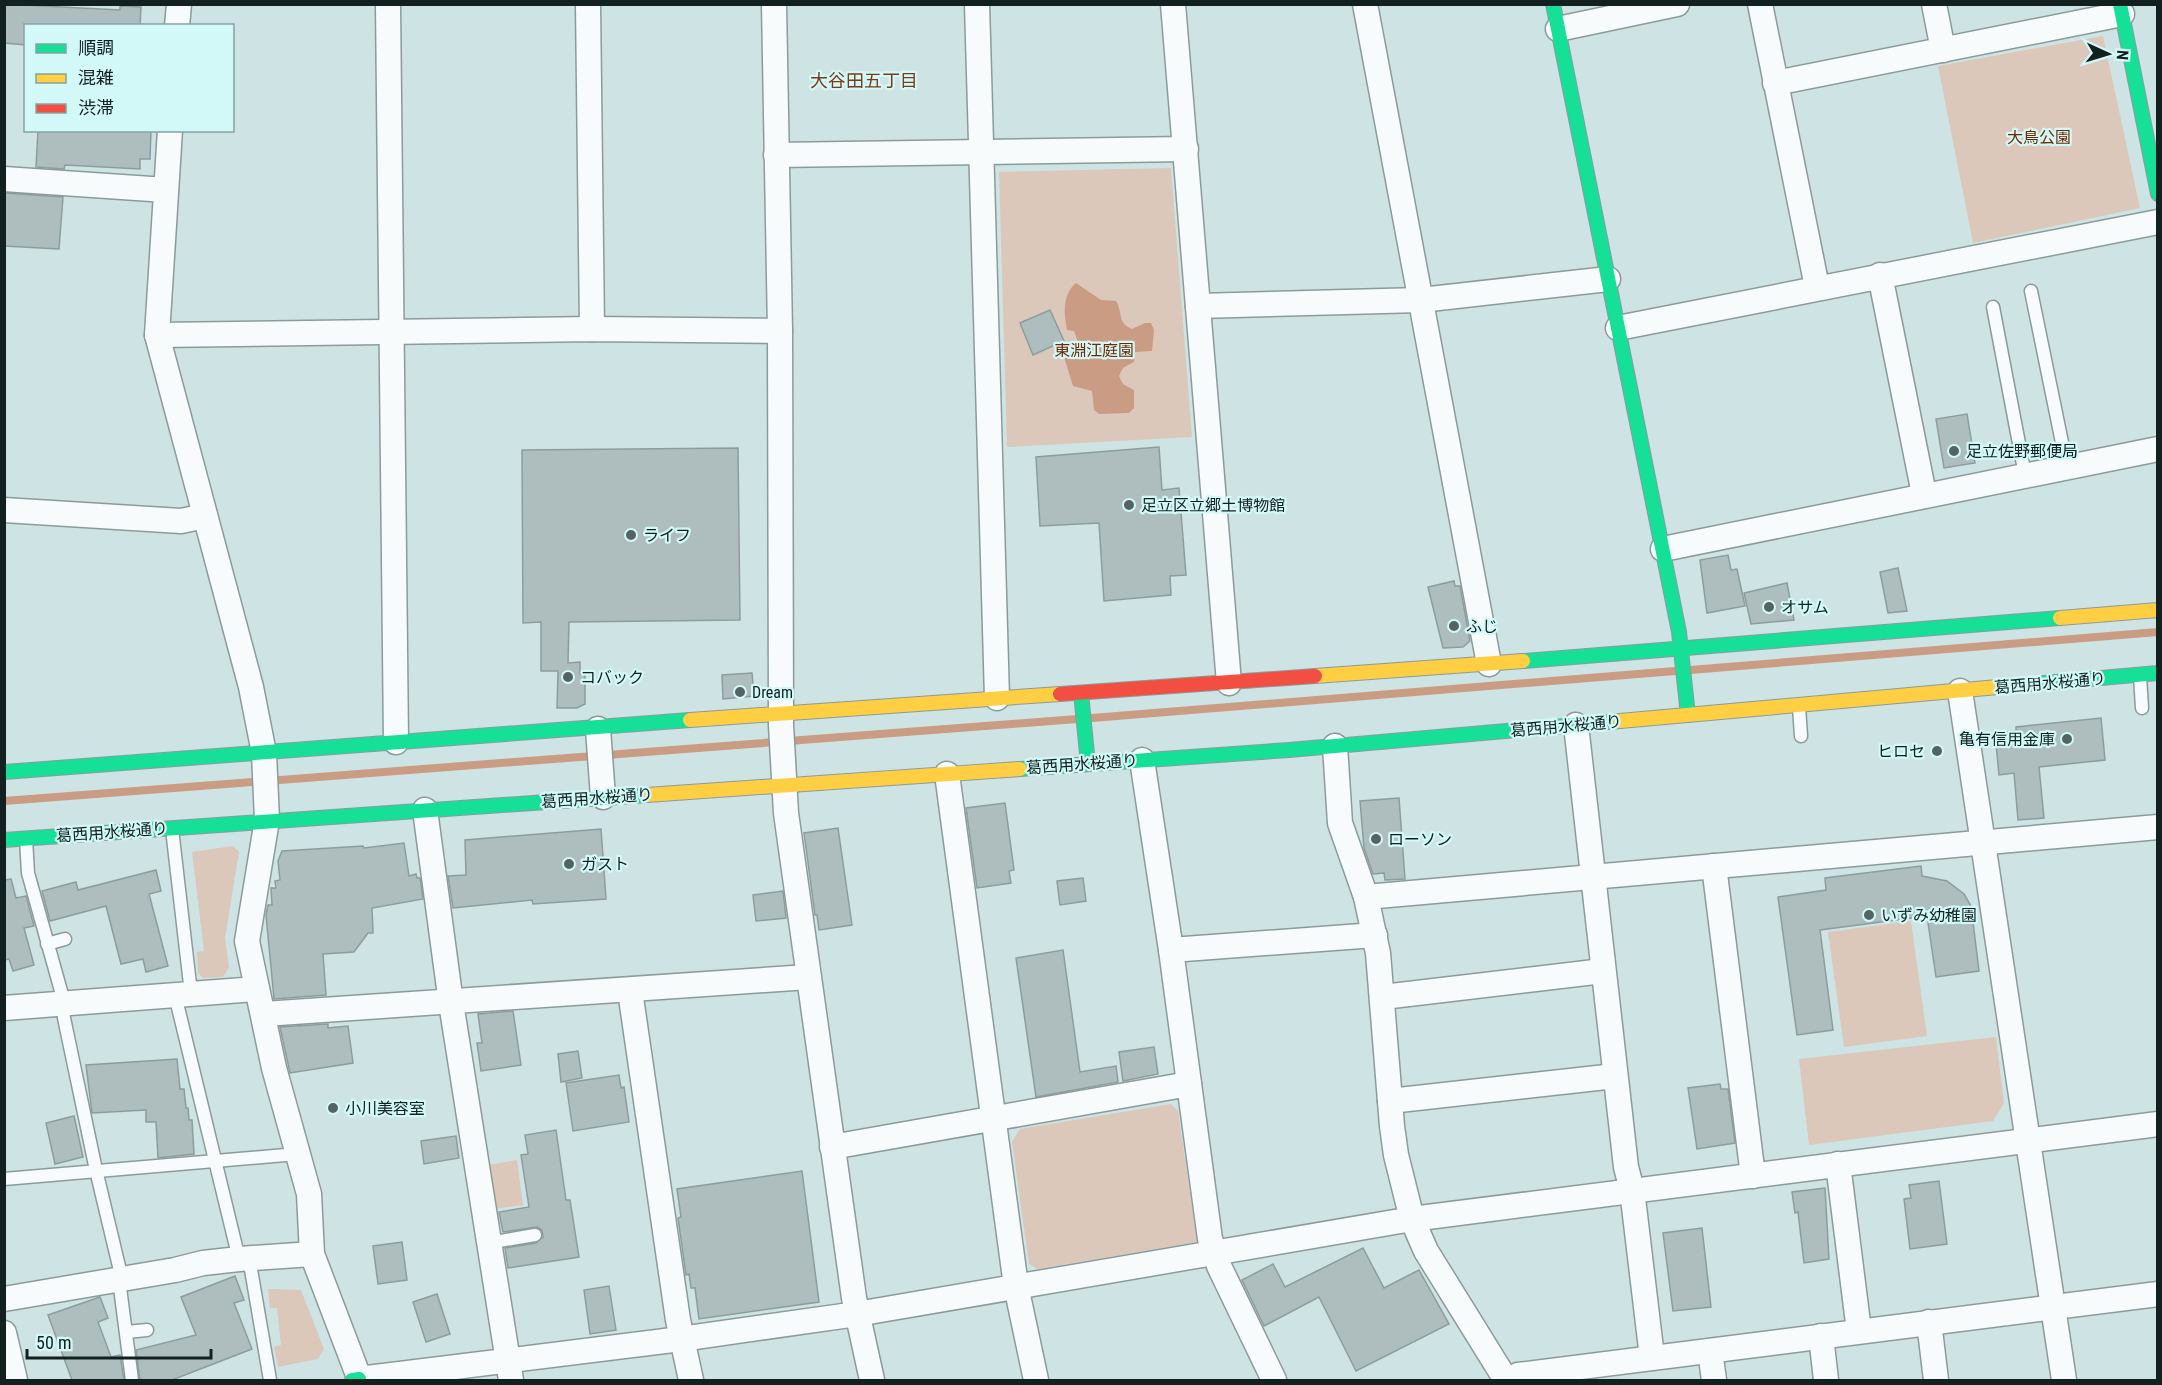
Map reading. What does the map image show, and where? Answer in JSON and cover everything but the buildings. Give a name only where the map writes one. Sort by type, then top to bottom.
[{"type":"street","points":[[177,24],[179,4]]},
{"type":"street","points":[[388,4],[396,742]]},
{"type":"street","points":[[588,4],[592,329]]},
{"type":"street","points":[[774,4],[780,331],[781,719],[784,775],[808,977],[832,1147],[857,1314],[872,1380]]},
{"type":"street","points":[[977,4],[997,698]]},
{"type":"street","points":[[1173,4],[1229,683]]},
{"type":"street","points":[[1365,4],[1489,664]]},
{"type":"street","points":[[1552,4],[1663,549],[1682,654],[1688,715]]},
{"type":"street","points":[[1558,29],[1677,4]]},
{"type":"street","points":[[1760,4],[1817,287]]},
{"type":"street","points":[[1934,4],[1943,50]]},
{"type":"street","points":[[1775,83],[1943,50],[2121,9],[2148,95],[2157,194]]},
{"type":"street","points":[[170,132],[157,335],[251,687],[264,761],[267,820],[247,941],[297,1154],[309,1194],[312,1254],[357,1380],[508,1370],[681,1339],[857,1314],[1412,1219],[2157,1124]]},
{"type":"street","points":[[776,155],[1186,150]]},
{"type":"street","points":[[4,179],[166,190]]},
{"type":"street","points":[[1618,328],[1817,287],[2157,222]]},
{"type":"street","points":[[1880,275],[1924,494]]},
{"type":"street","points":[[1198,306],[1421,300],[1608,279]]},
{"type":"street","points":[[157,335],[592,329],[780,331]]},
{"type":"street","points":[[1663,549],[1924,494],[2157,449]]},
{"type":"street","points":[[4,510],[181,521],[205,516]]},
{"type":"street","points":[[4,772],[264,761],[396,742],[599,733],[781,719],[997,698],[1489,664],[1682,654],[2157,610]]},
{"type":"street","name":"葛西用水桜通り","points":[[4,840],[425,810],[603,788],[784,775],[947,774],[1335,746],[2157,673]]},
{"type":"street","points":[[1960,691],[2064,1380]]},
{"type":"street","points":[[1081,693],[1088,764]]},
{"type":"street","points":[[1576,725],[1626,1167],[1632,1190],[1652,1357]]},
{"type":"street","points":[[599,733],[603,788]]},
{"type":"street","points":[[1335,746],[1340,823],[1366,897],[1375,935],[1383,997],[1396,1155],[1412,1219],[1426,1251],[1507,1380],[1518,1375],[1652,1357],[2157,1294]]},
{"type":"street","points":[[1142,760],[1214,1253],[1274,1380]]},
{"type":"street","points":[[947,774],[1016,1286],[1036,1380]]},
{"type":"street","points":[[425,810],[451,1003],[508,1370]]},
{"type":"street","points":[[1366,897],[1714,866],[1810,851],[1983,842],[2152,823]]},
{"type":"street","points":[[1714,866],[1753,1176]]},
{"type":"street","points":[[1171,950],[1375,935]]},
{"type":"street","points":[[1383,997],[1603,971]]},
{"type":"street","points":[[264,1014],[630,991],[808,977]]},
{"type":"street","points":[[4,1008],[257,989]]},
{"type":"street","points":[[630,991],[681,1339],[691,1380]]},
{"type":"street","points":[[1390,1101],[1616,1076]]},
{"type":"street","points":[[832,1147],[1189,1084]]},
{"type":"street","points":[[1838,1164],[1859,1331]]},
{"type":"street","points":[[4,1299],[244,1259],[312,1254]]},
{"type":"street","points":[[1929,1322],[1936,1380]]},
{"type":"street","points":[[4,1333],[15,1380]]},
{"type":"street","points":[[1821,1336],[1826,1380]]},
{"type":"street","points":[[1710,1351],[1714,1380]]},
{"type":"lane","points":[[2031,291],[2067,467]]},
{"type":"lane","points":[[1993,307],[2025,475]]},
{"type":"lane","points":[[2139,675],[2142,708]]},
{"type":"lane","points":[[1799,706],[1801,736]]},
{"type":"lane","points":[[172,827],[183,994],[215,1160],[244,1259],[270,1380]]},
{"type":"lane","points":[[26,838],[28,873],[61,991],[61,1004],[120,1280],[132,1380]]},
{"type":"lane","points":[[46,944],[66,939]]},
{"type":"lane","points":[[4,1179],[297,1154]]},
{"type":"lane","points":[[488,1243],[535,1235]]},
{"type":"lane","points":[[126,1332],[147,1330]]},
{"type":"green space","name":"大鳥公園","points":[[2103,36],[2140,208],[1973,243],[1938,66]]},
{"type":"green space","name":"東淵江庭園","points":[[1171,168],[1192,437],[1007,447],[999,172]]},
{"type":"green space","points":[[233,846],[239,852],[225,938],[229,967],[223,977],[203,978],[198,973],[197,952],[204,951],[192,852]]},
{"type":"green space","points":[[1911,921],[1927,1036],[1844,1047],[1828,932]]},
{"type":"green space","points":[[1996,1037],[2004,1103],[1993,1121],[1809,1145],[1799,1059]]},
{"type":"green space","points":[[1171,1104],[1178,1111],[1197,1242],[1038,1269],[1029,1264],[1012,1142],[1020,1129]]},
{"type":"green space","points":[[517,1160],[523,1205],[494,1209],[488,1165]]},
{"type":"green space","points":[[268,1289],[301,1290],[324,1349],[318,1359],[278,1367],[274,1347],[281,1345],[277,1308],[270,1308]]},
{"type":"shaded area","points":[[1076,283],[1101,300],[1116,301],[1122,320],[1127,327],[1132,329],[1145,323],[1151,323],[1154,330],[1152,351],[1135,352],[1134,362],[1123,368],[1119,376],[1123,384],[1134,390],[1134,408],[1129,413],[1099,414],[1094,410],[1092,391],[1073,386],[1064,357],[1077,350],[1079,344],[1074,331],[1067,330],[1065,311],[1068,293]]},
{"type":"waterway","points":[[1690,670],[2158,632]]},
{"type":"waterway","points":[[1092,718],[1675,671]]},
{"type":"waterway","points":[[4,801],[1077,719]]},
{"type":"traffic: fast","points":[[1553,4],[1679,632],[1688,715]]},
{"type":"traffic: fast","points":[[2120,4],[2158,194]]},
{"type":"traffic: fast","points":[[1523,661],[2060,618]]},
{"type":"traffic: fast","points":[[2009,686],[2158,673]]},
{"type":"traffic: fast","points":[[1081,693],[1088,764]]},
{"type":"traffic: fast","points":[[4,772],[690,720]]},
{"type":"traffic: fast","points":[[1020,769],[1289,750],[1620,721]]},
{"type":"traffic: fast","points":[[4,840],[647,795]]},
{"type":"traffic: fast","points":[[352,1380],[359,1379]]},
{"type":"traffic: slow","points":[[2060,618],[2158,610]]},
{"type":"traffic: slow","points":[[1315,676],[1523,661]]},
{"type":"traffic: slow","points":[[1620,721],[2009,686]]},
{"type":"traffic: slow","points":[[690,720],[1060,694]]},
{"type":"traffic: slow","points":[[647,795],[1020,769]]},
{"type":"traffic: jam","points":[[1060,694],[1315,676]]},
{"type":"place","name":"足立佐野郵便局","points":[[1954,451]]},
{"type":"place","name":"足立区立郷土博物館","points":[[1129,505]]},
{"type":"place","name":"ライフ","points":[[631,535]]},
{"type":"place","name":"オサム","points":[[1769,607]]},
{"type":"place","name":"ふじ","points":[[1454,626]]},
{"type":"place","name":"コバック","points":[[568,677]]},
{"type":"place","name":"Dream","points":[[740,692]]},
{"type":"place","name":"亀有信用金庫","points":[[2067,739]]},
{"type":"place","name":"ヒロセ","points":[[1937,751]]},
{"type":"place","name":"ローソン","points":[[1376,839]]},
{"type":"place","name":"ガスト","points":[[569,864]]},
{"type":"place","name":"いずみ幼稚園","points":[[1869,915]]},
{"type":"place","name":"小川美容室","points":[[333,1108]]},
{"type":"district","name":"大谷田五丁目","points":[[864,80]]}]
